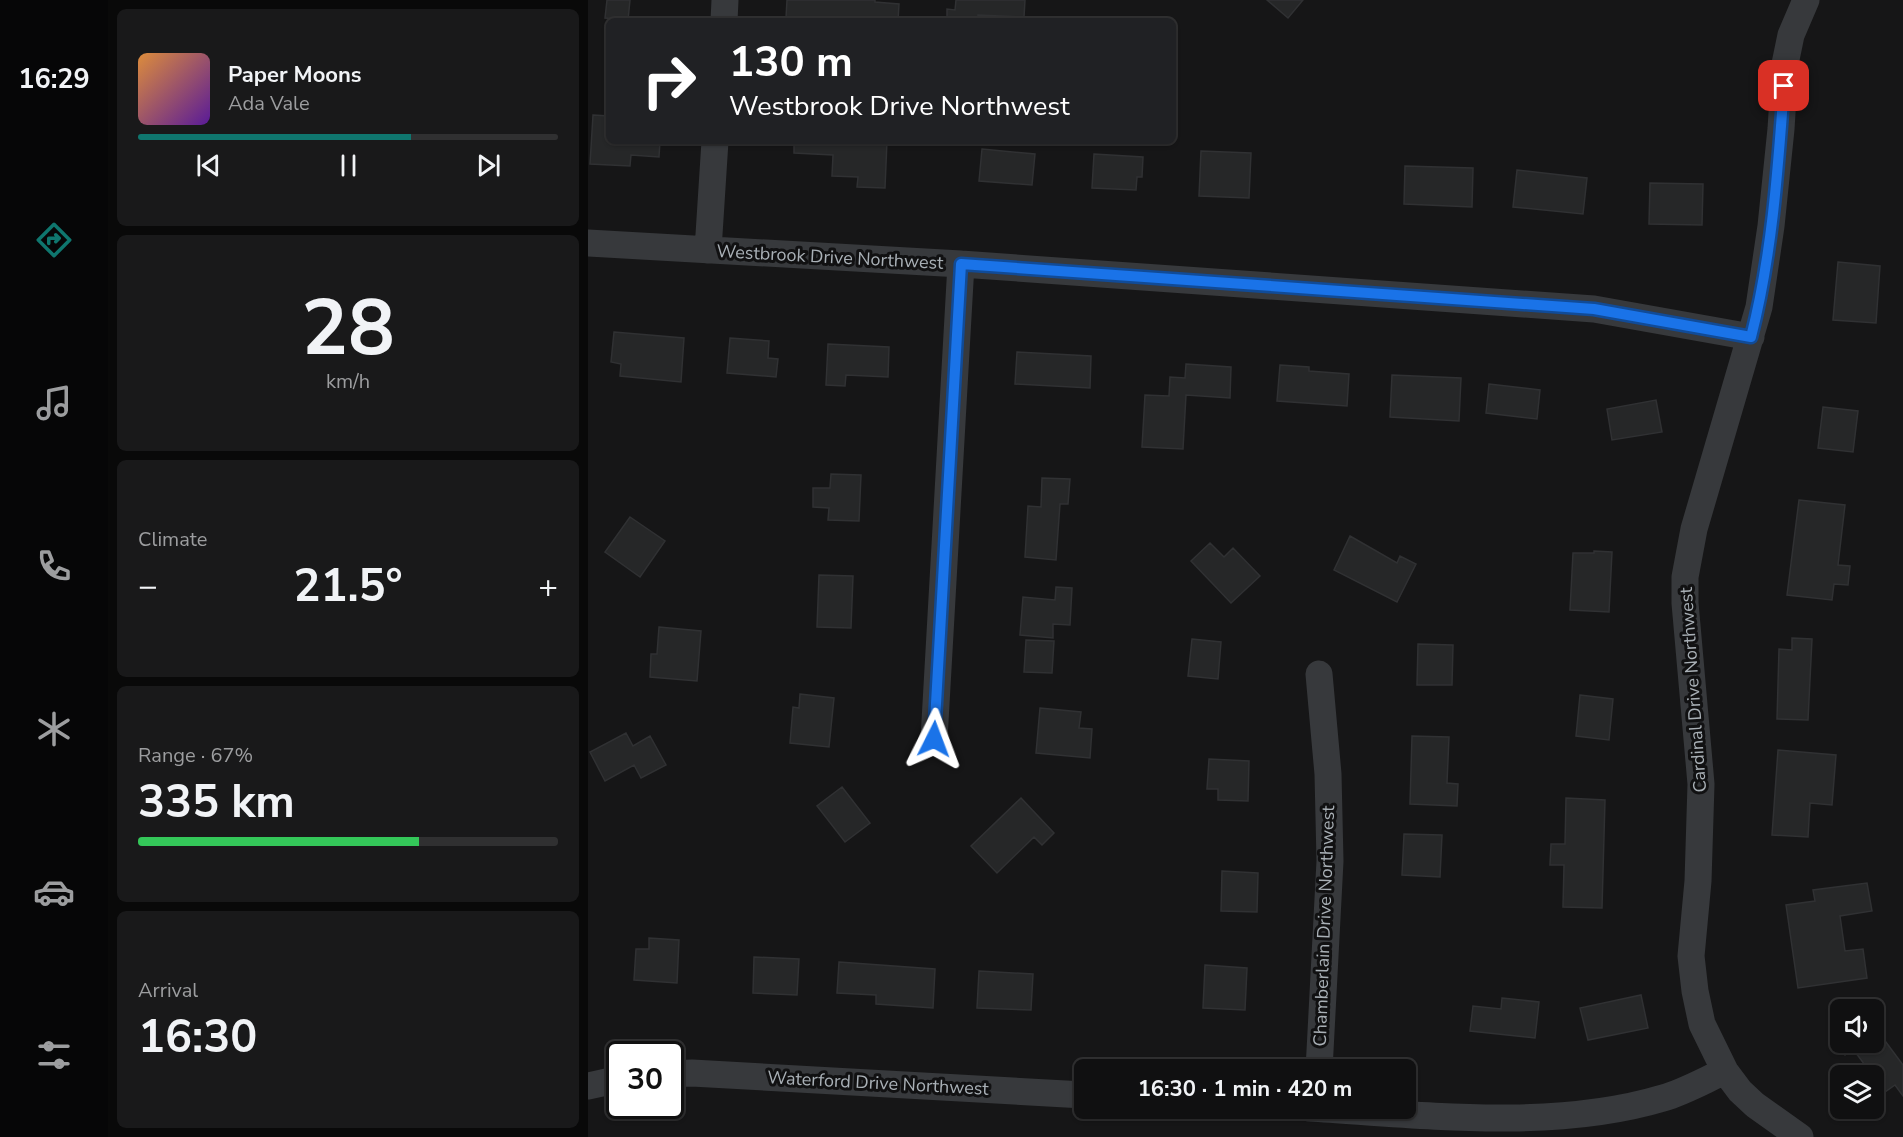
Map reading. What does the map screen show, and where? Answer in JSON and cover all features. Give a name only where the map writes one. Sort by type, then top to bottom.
[{"type":"street","points":[[724,18],[725,0]]},
{"type":"street","name":"Cardinal Drive Northwest","points":[[1800,1137],[1755,1105],[1740,1091],[1725,1071],[1702,1024],[1695,991],[1691,956],[1701,834],[1701,784],[1685,603],[1685,577],[1694,529],[1759,307],[1771,226],[1785,64],[1791,34],[1806,0]]},
{"type":"street","points":[[708,250],[715,144]]},
{"type":"street","name":"Westbrook Drive Northwest","points":[[588,243],[961,264],[1594,309],[1751,337]]},
{"type":"street","points":[[934,739],[961,264]]},
{"type":"street","name":"Chamberlain Drive Northwest","points":[[1319,674],[1328,774],[1330,861],[1320,1059]]},
{"type":"street","points":[[1416,1114],[1480,1118],[1590,1114],[1665,1098],[1725,1071]]},
{"type":"street","name":"Waterford Drive Northwest","points":[[684,1074],[1074,1094]]},
{"type":"street","points":[[588,1086],[606,1082]]},
{"type":"building","points":[[607,0],[630,0],[628,18],[605,18]]},
{"type":"building","points":[[787,0],[875,0],[875,2],[899,4],[898,18],[786,18]]},
{"type":"building","points":[[956,0],[1025,0],[1024,17],[978,15],[978,18],[947,18],[947,9],[955,10]]},
{"type":"building","points":[[1267,0],[1303,0],[1288,18]]},
{"type":"building","points":[[593,115],[606,116],[606,144],[660,144],[659,157],[631,155],[630,166],[590,164]]},
{"type":"building","points":[[794,144],[887,144],[885,188],[857,187],[858,177],[832,176],[833,155],[794,153]]},
{"type":"building","points":[[982,149],[1035,154],[1032,185],[979,181]]},
{"type":"building","points":[[1201,151],[1251,153],[1249,198],[1199,196]]},
{"type":"building","points":[[1094,154],[1143,157],[1142,177],[1137,177],[1136,190],[1092,188]]},
{"type":"building","points":[[1405,166],[1473,168],[1472,207],[1404,204]]},
{"type":"building","points":[[1517,170],[1587,178],[1583,214],[1513,207]]},
{"type":"building","points":[[1650,183],[1703,184],[1702,225],[1649,224]]},
{"type":"building","points":[[1838,262],[1880,266],[1876,323],[1833,320]]},
{"type":"building","points":[[614,332],[684,338],[681,382],[620,376],[621,364],[611,362]]},
{"type":"building","points":[[730,338],[769,341],[768,358],[778,359],[776,377],[727,373]]},
{"type":"building","points":[[828,344],[889,347],[888,377],[846,375],[845,386],[826,385]]},
{"type":"building","points":[[1017,352],[1091,356],[1090,388],[1015,384]]},
{"type":"building","points":[[1186,364],[1231,367],[1230,398],[1186,395],[1183,449],[1142,447],[1145,395],[1169,396],[1170,377],[1185,378]]},
{"type":"building","points":[[1280,365],[1309,367],[1309,371],[1349,374],[1347,406],[1277,401]]},
{"type":"building","points":[[1392,375],[1461,378],[1459,421],[1390,417]]},
{"type":"building","points":[[1489,384],[1540,390],[1537,419],[1486,413]]},
{"type":"building","points":[[1656,400],[1662,432],[1612,440],[1607,409]]},
{"type":"building","points":[[1823,407],[1858,411],[1853,452],[1818,448]]},
{"type":"building","points":[[831,474],[861,475],[859,521],[828,520],[829,508],[813,507],[813,488],[830,488]]},
{"type":"building","points":[[1042,478],[1070,479],[1068,504],[1060,504],[1056,560],[1025,557],[1028,506],[1041,507]]},
{"type":"building","points":[[1799,500],[1845,505],[1838,565],[1850,566],[1848,585],[1834,584],[1832,600],[1787,595]]},
{"type":"building","points":[[630,517],[665,541],[640,577],[605,552]]},
{"type":"building","points":[[1350,536],[1397,563],[1400,556],[1416,564],[1397,602],[1334,570]]},
{"type":"building","points":[[1210,543],[1224,557],[1233,548],[1260,576],[1231,603],[1191,561]]},
{"type":"building","points":[[1594,551],[1612,552],[1609,612],[1570,610],[1573,553],[1594,553]]},
{"type":"building","points":[[819,575],[853,576],[851,628],[817,627]]},
{"type":"building","points":[[1056,587],[1072,588],[1070,625],[1053,624],[1053,638],[1020,635],[1023,597],[1055,600]]},
{"type":"building","points":[[659,627],[701,631],[697,681],[650,677],[651,654],[657,654]]},
{"type":"building","points":[[1792,638],[1812,639],[1808,720],[1777,719],[1779,649],[1792,650]]},
{"type":"building","points":[[1192,639],[1221,642],[1218,679],[1188,676]]},
{"type":"building","points":[[1026,640],[1054,641],[1052,673],[1024,672]]},
{"type":"building","points":[[1418,644],[1453,645],[1452,685],[1417,685]]},
{"type":"building","points":[[800,694],[834,698],[829,747],[790,743],[793,707],[799,708]]},
{"type":"building","points":[[1580,695],[1613,699],[1609,740],[1576,736]]},
{"type":"building","points":[[1040,708],[1081,712],[1079,728],[1092,729],[1090,758],[1036,753]]},
{"type":"building","points":[[626,733],[633,746],[650,736],[666,765],[641,778],[634,765],[605,781],[590,752]]},
{"type":"building","points":[[1412,736],[1449,737],[1447,783],[1458,784],[1457,806],[1410,804]]},
{"type":"building","points":[[1778,750],[1836,755],[1832,805],[1810,803],[1808,837],[1772,835]]},
{"type":"building","points":[[1209,759],[1249,761],[1248,801],[1218,800],[1218,789],[1207,789]]},
{"type":"building","points":[[842,787],[870,823],[845,842],[817,806]]},
{"type":"building","points":[[1021,798],[1054,833],[1042,845],[1034,837],[997,873],[971,846]]},
{"type":"building","points":[[1566,798],[1605,800],[1602,908],[1563,907],[1564,865],[1550,865],[1551,844],[1565,844]]},
{"type":"building","points":[[1404,834],[1442,835],[1440,877],[1402,875]]},
{"type":"building","points":[[1222,871],[1258,873],[1257,912],[1221,911]]},
{"type":"building","points":[[1867,883],[1872,911],[1840,916],[1845,951],[1863,949],[1867,978],[1798,988],[1786,905],[1815,901],[1813,890]]},
{"type":"building","points":[[649,938],[679,940],[677,983],[634,980],[636,949],[649,949]]},
{"type":"building","points":[[754,957],[799,959],[797,995],[753,993]]},
{"type":"building","points":[[839,962],[935,969],[933,1008],[876,1004],[876,995],[837,993]]},
{"type":"building","points":[[1205,965],[1247,968],[1245,1010],[1203,1008]]},
{"type":"building","points":[[979,971],[1033,974],[1031,1010],[977,1008]]},
{"type":"building","points":[[1641,995],[1648,1028],[1588,1040],[1580,1008]]},
{"type":"building","points":[[1502,998],[1539,1002],[1535,1038],[1470,1031],[1473,1006],[1501,1009]]},
{"type":"building","points":[[1884,1039],[1903,1065],[1903,1096],[1895,1085],[1884,1091],[1884,1065],[1865,1065],[1856,1053],[1884,1053]]},
{"type":"route","points":[[934,739],[961,264],[1594,309],[1751,337],[1759,307],[1771,226],[1784,86]]}]
